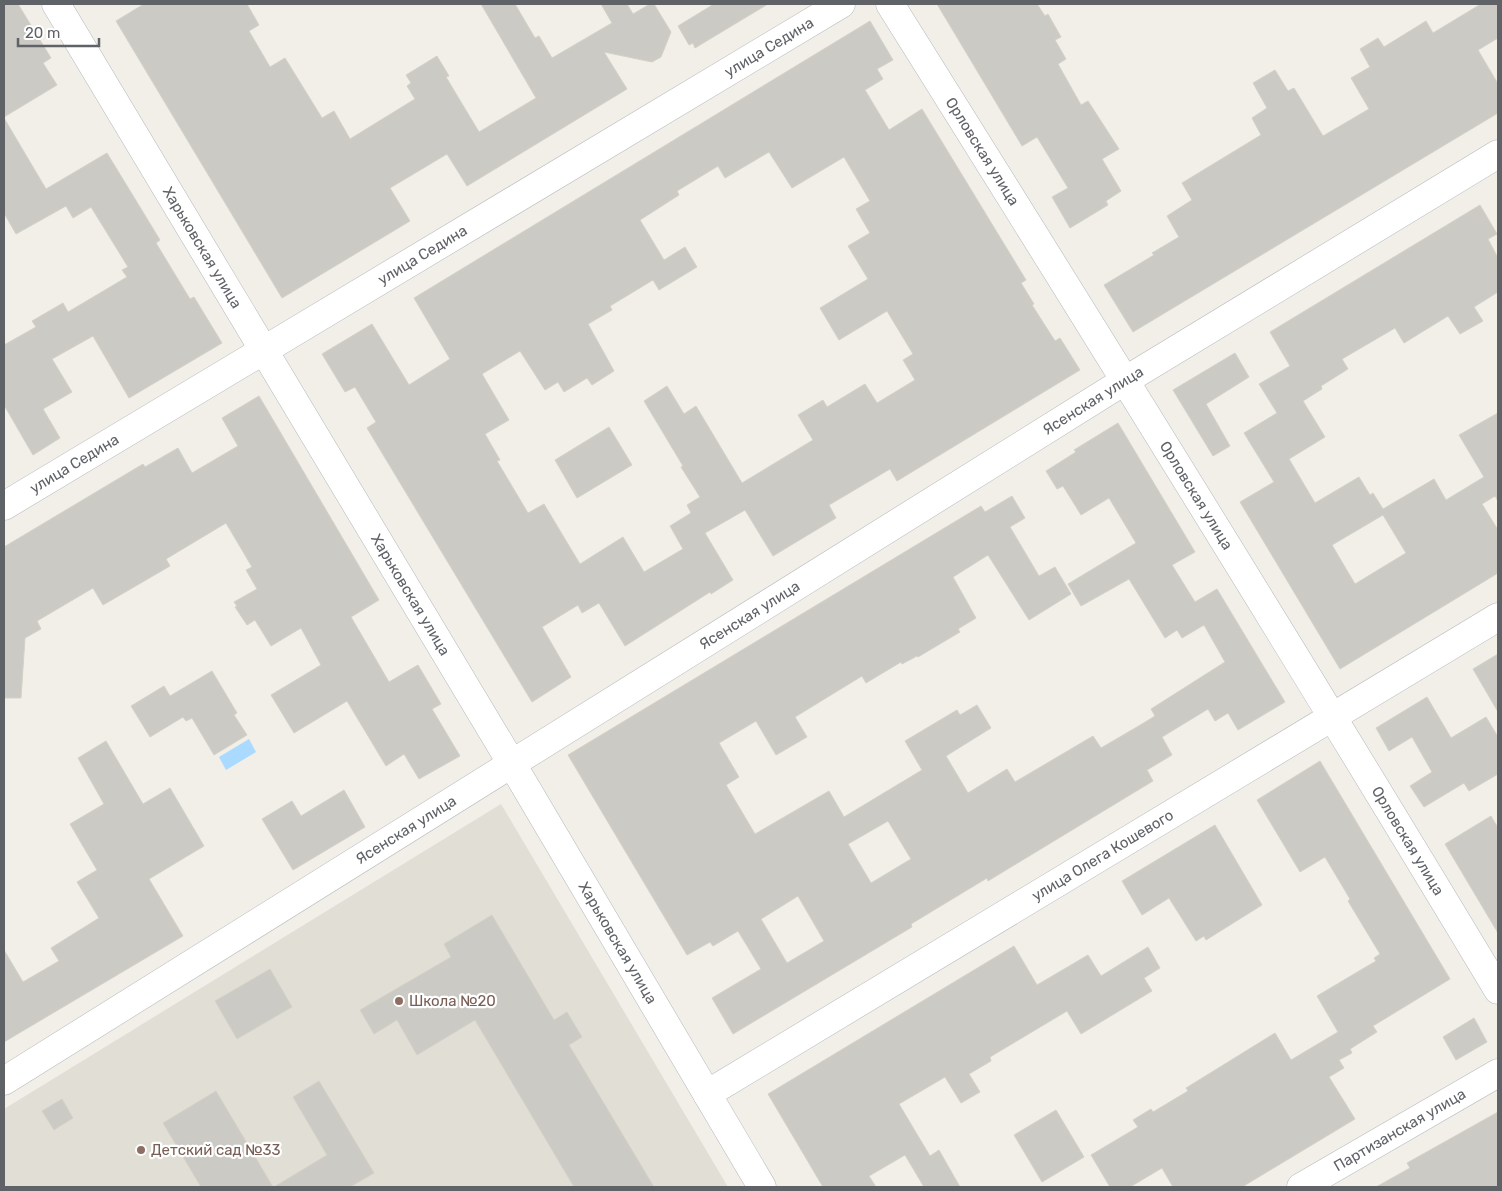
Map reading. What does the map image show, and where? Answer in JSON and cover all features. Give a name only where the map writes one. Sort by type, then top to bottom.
[{"type":"street","name":"Харьковская улица","points":[[56,4],[512,764],[762,1187]]},
{"type":"street","name":"улица Седина","points":[[4,506],[840,4]]},
{"type":"street","name":"Орловская улица","points":[[890,4],[1126,380],[1334,717],[1498,990]]},
{"type":"street","name":"Ясенская улица","points":[[4,1082],[1126,380],[1498,154]]},
{"type":"street","name":"улица Олега Кошевого","points":[[707,1094],[1498,617]]},
{"type":"street","name":"Партизанская улица","points":[[1302,1187],[1498,1072]]},
{"type":"shaded area","name":"Школа №20","points":[[501,804],[728,1187],[4,1187],[4,1109]]},
{"type":"water","points":[[249,739],[256,752],[226,770],[219,757]]},
{"type":"building","points":[[4,4],[18,4],[51,58],[43,63],[57,85],[4,117]]},
{"type":"building","points":[[144,4],[247,4],[259,25],[249,31],[270,67],[285,58],[322,118],[334,111],[350,139],[415,99],[407,86],[411,83],[406,75],[437,56],[449,76],[446,77],[479,132],[536,98],[481,4],[515,4],[535,38],[539,36],[552,58],[612,23],[601,4],[627,4],[633,14],[650,4],[654,4],[671,32],[661,57],[652,62],[604,52],[627,89],[467,186],[447,154],[390,188],[410,221],[282,298],[116,21]]},
{"type":"building","points":[[714,4],[768,4],[695,48],[693,43],[689,45],[678,26]]},
{"type":"building","points":[[937,4],[1037,4],[1045,16],[1048,14],[1061,37],[1055,40],[1066,59],[1058,64],[1081,105],[1088,101],[1119,149],[1102,159],[1121,191],[1106,201],[1108,205],[1070,228],[1052,197],[1068,188],[1037,137],[1022,146]]},
{"type":"building","points":[[1481,4],[1498,4],[1498,38],[1478,50],[1498,84],[1498,113],[1133,332],[1104,285],[1154,255],[1152,253],[1179,237],[1167,216],[1192,200],[1182,183],[1261,135],[1252,118],[1267,108],[1253,83],[1275,70],[1288,91],[1294,88],[1323,136],[1369,109],[1351,78],[1370,67],[1360,49],[1378,38],[1384,47],[1426,21],[1433,33]]},
{"type":"building","points":[[870,21],[893,60],[877,69],[883,79],[865,90],[889,130],[922,109],[1026,280],[1021,283],[1034,304],[1032,305],[1055,341],[1060,338],[1080,370],[897,481],[890,469],[829,505],[836,518],[773,556],[745,510],[705,533],[733,580],[711,594],[710,592],[625,646],[599,603],[582,613],[578,605],[542,627],[571,677],[532,702],[367,428],[376,422],[355,387],[345,392],[322,354],[372,324],[409,385],[450,359],[414,298]],"holes":[[[769,152],[792,188],[844,157],[870,201],[856,209],[870,233],[848,246],[868,279],[820,308],[839,340],[887,311],[913,354],[903,360],[915,380],[877,403],[865,384],[827,407],[823,400],[798,415],[813,440],[742,483],[696,406],[684,414],[667,386],[644,401],[700,497],[687,505],[691,513],[670,526],[683,549],[644,572],[623,537],[580,564],[544,504],[528,513],[497,461],[500,460],[485,434],[509,420],[482,374],[520,351],[545,390],[558,382],[564,392],[587,378],[592,385],[614,371],[588,324],[612,310],[610,306],[653,280],[659,290],[697,267],[685,247],[664,260],[640,220],[679,195],[677,191],[718,166],[725,178]]]},
{"type":"building","points":[[4,118],[46,189],[107,153],[160,240],[156,243],[190,299],[194,297],[222,343],[129,398],[93,336],[52,359],[72,392],[43,409],[60,438],[33,455],[4,405],[4,345],[36,327],[32,321],[63,303],[68,312],[127,277],[122,270],[128,267],[91,207],[73,218],[66,206],[16,234],[4,213]]},
{"type":"building","points":[[1480,205],[1497,234],[1488,239],[1498,258],[1498,292],[1474,307],[1483,321],[1460,334],[1448,316],[1404,343],[1395,328],[1342,359],[1348,369],[1321,386],[1322,389],[1303,401],[1325,437],[1289,459],[1315,503],[1359,477],[1370,495],[1373,493],[1383,509],[1434,479],[1446,500],[1484,477],[1459,435],[1498,413],[1498,501],[1495,496],[1482,504],[1498,530],[1498,573],[1340,669],[1240,502],[1274,482],[1244,433],[1277,413],[1259,384],[1290,366],[1270,332]],"holes":[[[1383,515],[1406,553],[1355,584],[1332,545]]]},
{"type":"building","points":[[1235,353],[1249,377],[1206,404],[1230,446],[1213,456],[1173,390]]},
{"type":"building","points":[[259,396],[379,600],[351,617],[389,682],[418,665],[441,704],[432,709],[460,756],[419,779],[404,754],[386,766],[347,701],[294,733],[271,695],[321,665],[301,628],[271,646],[255,620],[247,625],[235,607],[237,606],[234,602],[257,589],[246,570],[252,567],[226,523],[166,559],[170,566],[103,605],[93,588],[37,621],[41,629],[25,638],[21,698],[4,698],[4,547],[143,464],[145,467],[178,448],[192,473],[238,446],[222,418]]},
{"type":"building","points":[[1118,423],[1195,552],[1172,565],[1195,602],[1217,589],[1285,702],[1238,730],[1228,713],[1215,721],[1208,709],[1162,737],[1172,755],[1147,770],[1153,781],[988,881],[987,878],[911,924],[912,927],[733,1034],[712,998],[761,969],[738,931],[713,946],[710,942],[687,955],[568,755],[981,506],[985,512],[1012,496],[1025,518],[1010,527],[1039,576],[1055,567],[1071,594],[1029,620],[988,555],[953,577],[976,618],[958,629],[960,632],[918,657],[902,664],[901,662],[866,683],[862,676],[795,717],[807,737],[776,755],[756,721],[719,743],[739,777],[726,785],[755,834],[829,791],[844,817],[922,770],[905,741],[957,710],[960,715],[977,705],[991,728],[946,756],[968,793],[1007,769],[1015,782],[1093,736],[1101,748],[1142,724],[1155,716],[1151,709],[1225,662],[1204,625],[1182,638],[1177,630],[1165,638],[1129,579],[1081,606],[1068,584],[1136,543],[1109,498],[1081,515],[1063,486],[1057,489],[1046,471],[1076,452],[1074,450]],"holes":[[[888,821],[911,859],[871,883],[848,844]],[[798,896],[824,941],[787,963],[761,919]]]},
{"type":"building","points":[[609,427],[632,465],[577,498],[555,460]]},
{"type":"building","points":[[1498,654],[1498,712],[1473,669]]},
{"type":"building","points":[[212,671],[237,713],[234,715],[247,735],[214,755],[192,718],[186,721],[183,717],[150,737],[131,706],[164,686],[170,696]]},
{"type":"building","points":[[1427,697],[1451,738],[1486,717],[1498,737],[1498,774],[1469,791],[1464,783],[1424,807],[1410,786],[1432,772],[1412,737],[1389,751],[1376,728]]},
{"type":"building","points":[[106,741],[143,804],[170,788],[204,846],[149,879],[183,936],[4,1042],[4,950],[23,982],[59,961],[51,948],[99,918],[77,882],[97,870],[70,824],[104,804],[78,758]]},
{"type":"building","points":[[1320,761],[1450,979],[1373,1026],[1377,1032],[1350,1049],[1352,1053],[1339,1060],[1344,1068],[1329,1077],[1355,1119],[1242,1187],[1173,1187],[1162,1168],[1130,1187],[1110,1187],[1091,1155],[1138,1127],[1133,1120],[1151,1109],[1153,1112],[1188,1091],[1186,1088],[1275,1033],[1291,1060],[1338,1032],[1317,996],[1376,961],[1374,958],[1380,954],[1348,901],[1350,899],[1325,857],[1300,872],[1257,800]]},
{"type":"building","points":[[344,790],[365,827],[293,870],[262,819],[292,801],[301,816]]},
{"type":"building","points":[[1491,816],[1498,828],[1498,933],[1445,844]]},
{"type":"building","points":[[1215,825],[1262,905],[1206,940],[1204,936],[1196,941],[1169,898],[1142,915],[1122,881]]},
{"type":"building","points":[[492,915],[554,1020],[567,1012],[582,1037],[569,1045],[654,1187],[574,1187],[475,1020],[417,1055],[397,1020],[374,1034],[360,1010],[451,957],[444,944]]},
{"type":"building","points":[[1014,946],[1037,985],[1088,955],[1101,976],[1148,947],[1160,968],[1144,978],[1152,991],[1081,1034],[1067,1011],[990,1057],[991,1061],[969,1074],[980,1092],[961,1103],[945,1077],[899,1104],[930,1156],[939,1150],[960,1187],[924,1187],[905,1155],[869,1176],[876,1187],[823,1187],[768,1094]]},
{"type":"building","points":[[270,969],[292,1007],[237,1039],[215,1001]]},
{"type":"building","points":[[1474,1018],[1487,1042],[1456,1060],[1443,1037]]},
{"type":"building","points":[[319,1081],[374,1173],[350,1187],[274,1187],[327,1155],[293,1097]]},
{"type":"building","points":[[216,1091],[273,1187],[201,1187],[163,1123]]},
{"type":"building","points":[[62,1099],[73,1118],[54,1130],[42,1111]]},
{"type":"building","points":[[1056,1110],[1084,1157],[1042,1182],[1014,1135]]},
{"type":"building","points":[[1498,1112],[1498,1187],[1376,1187],[1410,1168],[1407,1163]]},
{"type":"place","name":"Школа №20","points":[[399,1001]]},
{"type":"place","name":"Детский сад №33","points":[[141,1150]]}]
